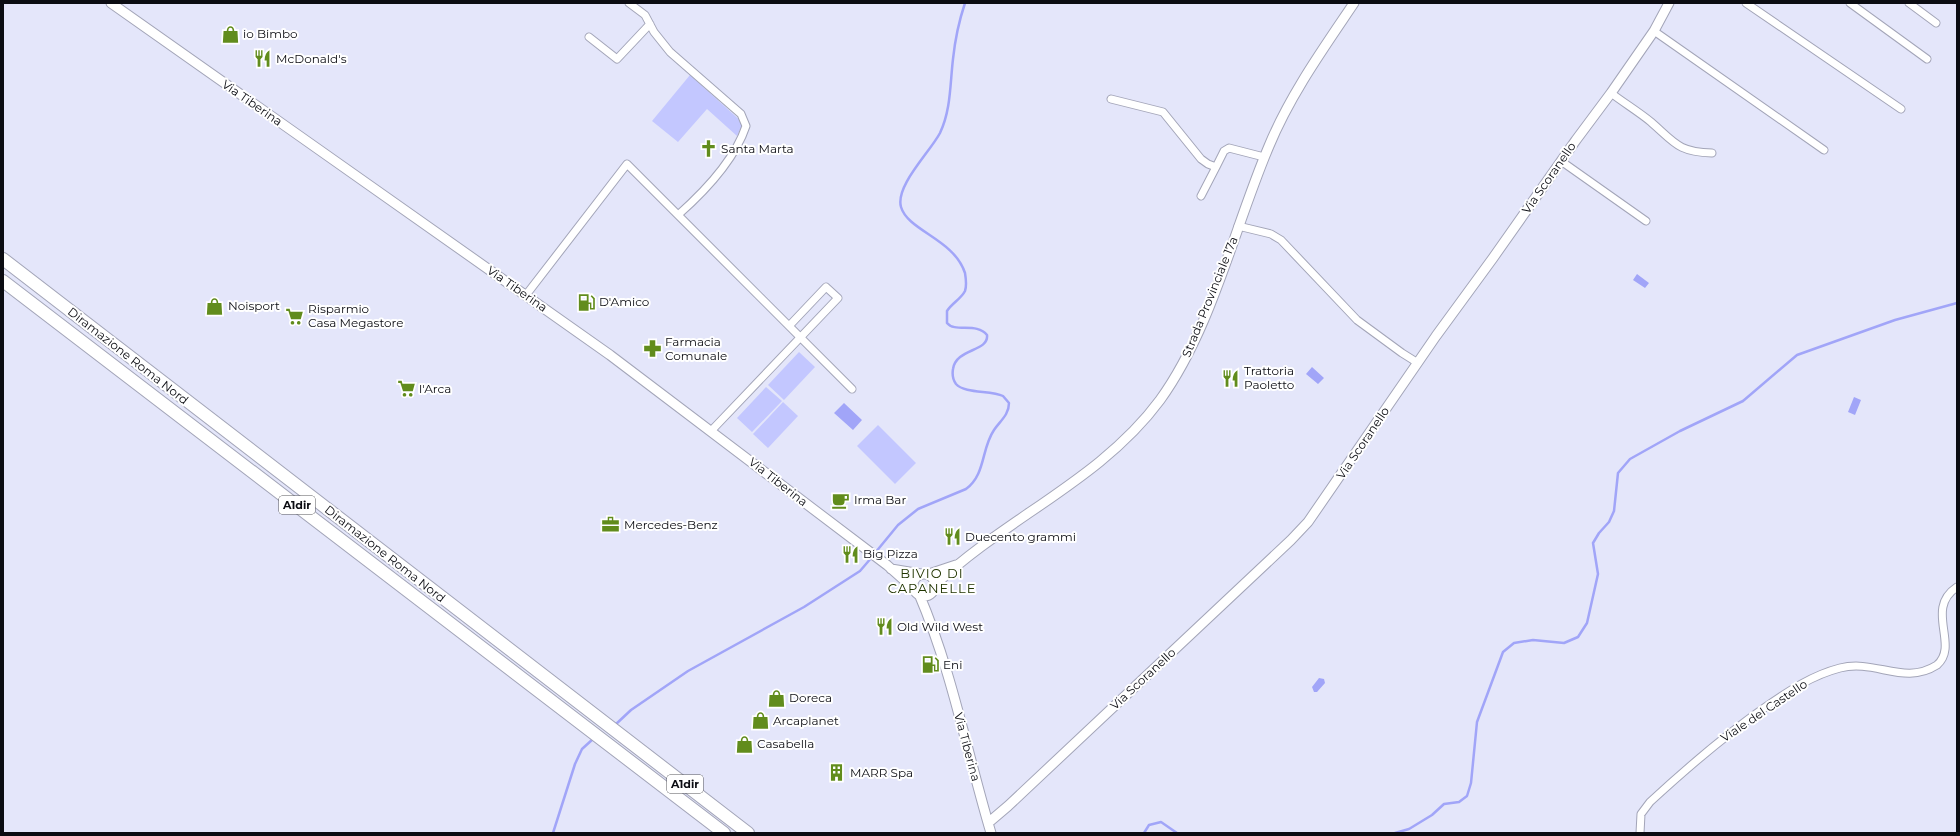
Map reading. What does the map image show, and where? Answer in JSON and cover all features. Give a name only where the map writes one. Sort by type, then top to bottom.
[{"type":"highway","name":"Diramazione Roma Nord","points":[[3,259],[748,833]]},
{"type":"highway","name":"Diramazione Roma Nord","points":[[3,281],[724,833]]},
{"type":"main road","name":"Via Tiberina","points":[[111,3],[610,355],[889,567],[916,592],[931,623],[945,665],[991,833]]},
{"type":"main road","name":"Strada Provinciale 17a","points":[[957,564],[1087,472],[1126,438],[1153,408],[1170,384],[1192,347],[1264,157],[1290,102],[1354,3]]},
{"type":"main road","name":"Via Scoranello","points":[[988,823],[1008,806],[1298,534],[1316,512],[1418,363],[1611,93],[1654,30],[1669,3]]},
{"type":"main road","points":[[957,564],[926,596],[916,592],[915,578],[957,564]]},
{"type":"main road","points":[[889,567],[925,574],[934,579],[934,589],[930,608],[931,623]]},
{"type":"street","points":[[628,3],[645,15],[670,52],[741,114],[746,126],[734,152],[695,200],[678,215]]},
{"type":"street","points":[[1746,3],[1901,109]]},
{"type":"street","points":[[1850,3],[1927,59]]},
{"type":"street","points":[[1909,3],[1936,23]]},
{"type":"street","points":[[590,37],[617,59],[650,24]]},
{"type":"street","points":[[1654,30],[1824,150]]},
{"type":"street","points":[[1611,93],[1645,118],[1675,144],[1691,151],[1712,153]]},
{"type":"street","points":[[1111,99],[1163,112],[1203,161],[1216,167]]},
{"type":"street","points":[[1201,196],[1227,148],[1264,157]]},
{"type":"street","points":[[1561,161],[1646,221]]},
{"type":"street","points":[[526,295],[627,164],[852,389]]},
{"type":"street","points":[[1238,226],[1271,234],[1281,240],[1357,320],[1386,342],[1418,363]]},
{"type":"street","points":[[711,431],[838,298],[826,287],[789,326]]},
{"type":"street","name":"Viale del Castello","points":[[1640,833],[1641,814],[1650,802],[1722,738],[1798,686],[1824,673],[1848,666],[1868,666],[1913,674],[1926,671],[1941,662],[1947,655],[1950,645],[1944,609],[1948,595],[1957,587]]},
{"type":"shaded area","points":[[690,75],[743,123],[737,136],[707,109],[678,142],[652,121]]},
{"type":"shaded area","points":[[1637,274],[1649,283],[1645,288],[1633,280]]},
{"type":"shaded area","points":[[799,352],[815,367],[784,400],[768,385]]},
{"type":"shaded area","points":[[1312,367],[1324,378],[1318,384],[1306,374]]},
{"type":"shaded area","points":[[766,387],[782,401],[752,432],[737,418]]},
{"type":"shaded area","points":[[1854,397],[1861,400],[1855,415],[1848,412]]},
{"type":"shaded area","points":[[783,402],[798,416],[768,448],[753,434]]},
{"type":"shaded area","points":[[844,403],[862,420],[853,430],[834,413]]},
{"type":"shaded area","points":[[878,425],[916,463],[895,484],[857,446]]},
{"type":"shaded area","points":[[1319,678],[1324,679],[1325,683],[1317,692],[1314,692],[1312,687]]},
{"type":"waterway","points":[[875,553],[898,525],[918,509],[966,489],[972,483],[980,469],[990,437],[1008,411],[1009,407],[1009,403],[1003,396],[965,389],[956,384],[953,379],[955,362],[966,353],[983,345],[987,335],[978,329],[955,327],[947,323],[947,311],[965,291],[965,273],[959,261],[951,252],[912,223],[905,215],[901,207],[903,189],[908,179],[935,141],[944,124],[950,97],[956,38],[965,3]]},
{"type":"waterway","points":[[1395,833],[1409,829],[1432,815],[1444,804],[1459,802],[1467,796],[1471,783],[1477,722],[1503,652],[1514,643],[1533,640],[1564,643],[1578,637],[1587,623],[1598,574],[1593,543],[1599,533],[1609,522],[1614,511],[1618,473],[1630,459],[1680,431],[1743,401],[1797,355],[1895,320],[1957,303]]},
{"type":"waterway","points":[[615,725],[631,710],[688,671],[804,607],[860,571],[872,557]]},
{"type":"waterway","points":[[553,833],[575,764],[582,749],[593,739]]},
{"type":"waterway","points":[[1144,833],[1149,825],[1161,822],[1177,833]]},
{"type":"place","name":"io Bimbo","points":[[230,34]]},
{"type":"place","name":"McDonald's","points":[[263,59]]},
{"type":"place","name":"Santa Marta","points":[[708,149]]},
{"type":"place","name":"D'Amico","points":[[586,302]]},
{"type":"place","name":"Noisport","points":[[215,306]]},
{"type":"place","name":"Risparmio Casa Megastore","points":[[295,316]]},
{"type":"place","name":"Farmacia Comunale","points":[[652,349]]},
{"type":"place","name":"Trattoria Paoletto","points":[[1231,378]]},
{"type":"place","name":"l'Arca","points":[[406,389]]},
{"type":"place","name":"Irma Bar","points":[[841,500]]},
{"type":"place","name":"Mercedes-Benz","points":[[611,525]]},
{"type":"place","name":"Duecento grammi","points":[[952,537]]},
{"type":"place","name":"Big Pizza","points":[[850,554]]},
{"type":"place","name":"Old Wild West","points":[[884,627]]},
{"type":"place","name":"Eni","points":[[930,665]]},
{"type":"place","name":"Doreca","points":[[776,698]]},
{"type":"place","name":"Arcaplanet","points":[[760,721]]},
{"type":"place","name":"Casabella","points":[[744,744]]},
{"type":"place","name":"MARR Spa","points":[[837,773]]},
{"type":"district","name":"BIVIO DI CAPANELLE","points":[[932,580]]}]
